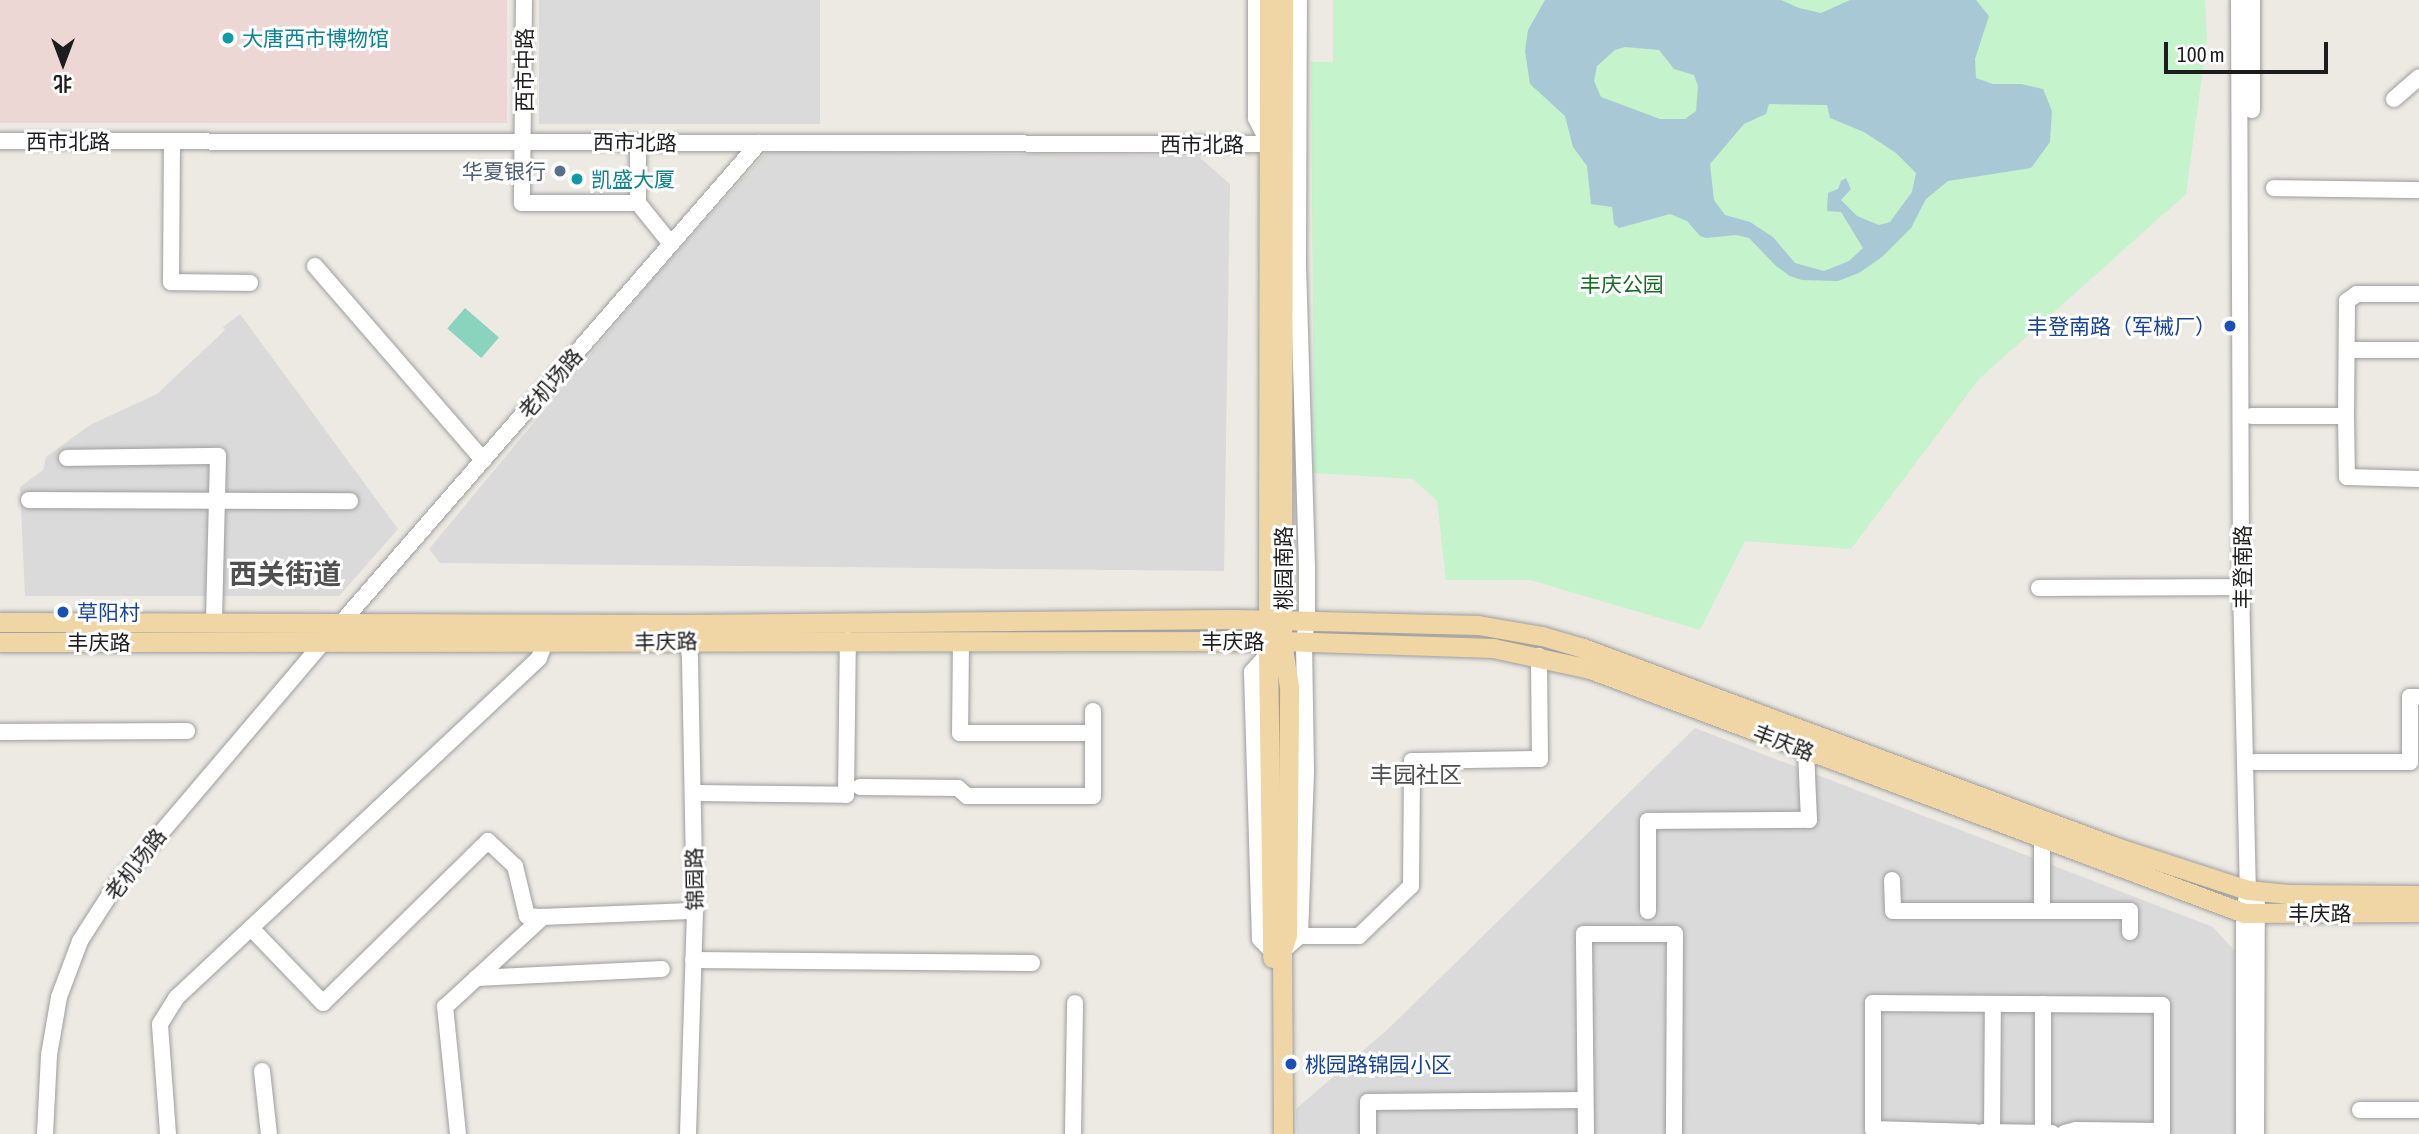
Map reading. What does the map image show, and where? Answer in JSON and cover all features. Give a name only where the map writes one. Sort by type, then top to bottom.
[{"type":"main road","name":"桃园南路","points":[[1269,0],[1277,951],[1283,1134]]},
{"type":"main road","name":"桃园南路","points":[[1274,636],[1283,0]]},
{"type":"main road","name":"丰庆路","points":[[0,622],[342,622],[687,632],[848,640],[961,641],[1274,636],[1307,620],[1478,625],[1542,636],[1583,648],[2113,846],[2253,890],[2419,895]]},
{"type":"main road","name":"丰庆路","points":[[0,642],[545,642],[687,632],[1274,636],[1304,641],[1476,646],[1539,656],[1590,669],[1805,751],[2251,913],[2419,912]]},
{"type":"main road","name":"桃园南路","points":[[1272,1134],[1277,951]]},
{"type":"street","name":"西市中路","points":[[524,0],[522,203],[638,203]]},
{"type":"street","points":[[1256,0],[1255,118],[1269,144]]},
{"type":"street","points":[[1299,0],[1298,260],[1307,620],[1304,641],[1306,771],[1300,936]]},
{"type":"street","name":"丰登南路","points":[[2239,0],[2241,587],[2253,890]]},
{"type":"street","name":"丰登南路","points":[[2244,1134],[2255,762],[2252,0]]},
{"type":"street","points":[[2394,99],[2419,77]]},
{"type":"street","name":"西市北路","points":[[0,141],[1269,144]]},
{"type":"street","points":[[172,141],[171,282],[250,283]]},
{"type":"street","points":[[638,142],[638,203],[671,244]]},
{"type":"street","name":"老机场路","points":[[342,622],[759,144]]},
{"type":"street","points":[[2274,188],[2419,190]]},
{"type":"street","points":[[315,266],[483,460]]},
{"type":"street","points":[[2419,294],[2357,294],[2347,301],[2346,416],[2347,477],[2419,479]]},
{"type":"street","points":[[2347,350],[2419,350]]},
{"type":"street","points":[[2252,416],[2346,416]]},
{"type":"street","points":[[67,458],[218,456],[214,622]]},
{"type":"street","points":[[29,500],[350,501]]},
{"type":"street","points":[[2039,587],[2241,587]]},
{"type":"street","name":"锦园路","points":[[687,632],[695,911],[688,1134]]},
{"type":"street","points":[[693,793],[846,795],[848,640]]},
{"type":"street","name":"老机场路","points":[[45,1134],[49,1055],[59,998],[80,941],[114,888],[324,641]]},
{"type":"street","points":[[961,641],[960,733],[1093,733]]},
{"type":"street","points":[[169,1134],[160,1024],[176,998],[539,658],[545,642]]},
{"type":"street","points":[[1277,951],[1300,936],[1359,936],[1411,886],[1412,761],[1540,759],[1539,656]]},
{"type":"street","points":[[2255,762],[2410,762],[2410,696],[2419,696]]},
{"type":"street","points":[[860,787],[958,788],[967,796],[1093,796],[1093,711]]},
{"type":"street","points":[[0,732],[187,732]]},
{"type":"street","points":[[1648,911],[1648,821],[1809,820],[1805,751]]},
{"type":"street","points":[[2042,838],[2042,911]]},
{"type":"street","points":[[251,928],[323,1003],[488,841],[515,866],[527,916],[695,911]]},
{"type":"street","points":[[1892,880],[1893,911],[2130,911],[2130,932]]},
{"type":"street","name":"丰登南路","points":[[2251,913],[2256,1134]]},
{"type":"street","points":[[458,1134],[445,1007],[543,917]]},
{"type":"street","points":[[1586,1134],[1584,934],[1675,934],[1674,1134]]},
{"type":"street","points":[[693,960],[1032,963]]},
{"type":"street","points":[[476,978],[662,969]]},
{"type":"street","points":[[1073,1134],[1075,1003]]},
{"type":"street","points":[[1873,1003],[1993,1004],[2162,1005],[2162,1131],[1975,1133],[1873,1129],[1873,1003]]},
{"type":"street","points":[[1992,1132],[1993,1004]]},
{"type":"street","points":[[2043,1004],[2043,1133]]},
{"type":"street","points":[[262,1071],[269,1134]]},
{"type":"street","points":[[1368,1134],[1368,1102],[1585,1100]]},
{"type":"street","points":[[2360,1110],[2419,1110]]},
{"type":"shaded area","points":[[0,0],[507,0],[507,123],[0,123]]},
{"type":"shaded area","points":[[539,0],[820,0],[820,124],[539,124]]},
{"type":"shaded area","points":[[767,151],[1198,156],[1230,184],[1224,571],[440,563],[429,549],[647,286]]},
{"type":"shaded area","points":[[240,314],[398,529],[339,596],[25,596],[20,487],[43,470],[46,457],[90,425],[157,394],[225,330],[223,327]]},
{"type":"shaded area","points":[[1695,728],[2213,927],[2235,951],[2236,1134],[1297,1134],[1296,1109],[1387,1030]]},
{"type":"green space","name":"丰庆公园","points":[[1333,0],[2205,0],[2207,39],[2186,194],[1979,379],[1851,549],[1745,541],[1700,630],[1530,580],[1446,580],[1437,501],[1413,479],[1314,473],[1311,62],[1333,62]]},
{"type":"green space","points":[[465,308],[499,338],[481,358],[447,328]]},
{"type":"water","points":[[1545,0],[1781,0],[1821,13],[1850,0],[1976,0],[1989,16],[1975,59],[1976,78],[1993,84],[2021,84],[2043,89],[2052,111],[2050,142],[2031,168],[1948,181],[1926,199],[1911,228],[1882,257],[1859,273],[1838,281],[1802,280],[1790,276],[1776,266],[1749,238],[1736,235],[1706,238],[1700,236],[1687,221],[1670,214],[1619,228],[1614,224],[1612,207],[1591,204],[1587,166],[1573,147],[1565,116],[1530,84],[1525,51],[1528,30]],"holes":[[[1625,47],[1659,50],[1674,69],[1694,75],[1698,86],[1696,111],[1685,119],[1660,119],[1601,97],[1594,81],[1597,66],[1615,50]],[[1769,104],[1827,105],[1830,118],[1864,132],[1896,153],[1916,173],[1912,192],[1890,222],[1879,225],[1857,216],[1841,200],[1851,189],[1846,178],[1841,181],[1838,189],[1828,193],[1827,211],[1841,212],[1863,248],[1849,261],[1824,271],[1795,263],[1773,237],[1750,222],[1725,215],[1714,200],[1710,164],[1744,124],[1766,114]]]},
{"type":"place","name":"大唐西市博物馆","points":[[228,38]]},
{"type":"place","name":"华夏银行","points":[[560,171]]},
{"type":"place","name":"凯盛大厦","points":[[577,179]]},
{"type":"place","name":"丰登南路（军械厂）","points":[[2230,326]]},
{"type":"place","name":"草阳村","points":[[63,612]]},
{"type":"place","name":"桃园路锦园小区","points":[[1291,1064]]},
{"type":"district","name":"西关街道","points":[[285,574]]},
{"type":"district","name":"丰园社区","points":[[1416,775]]}]
